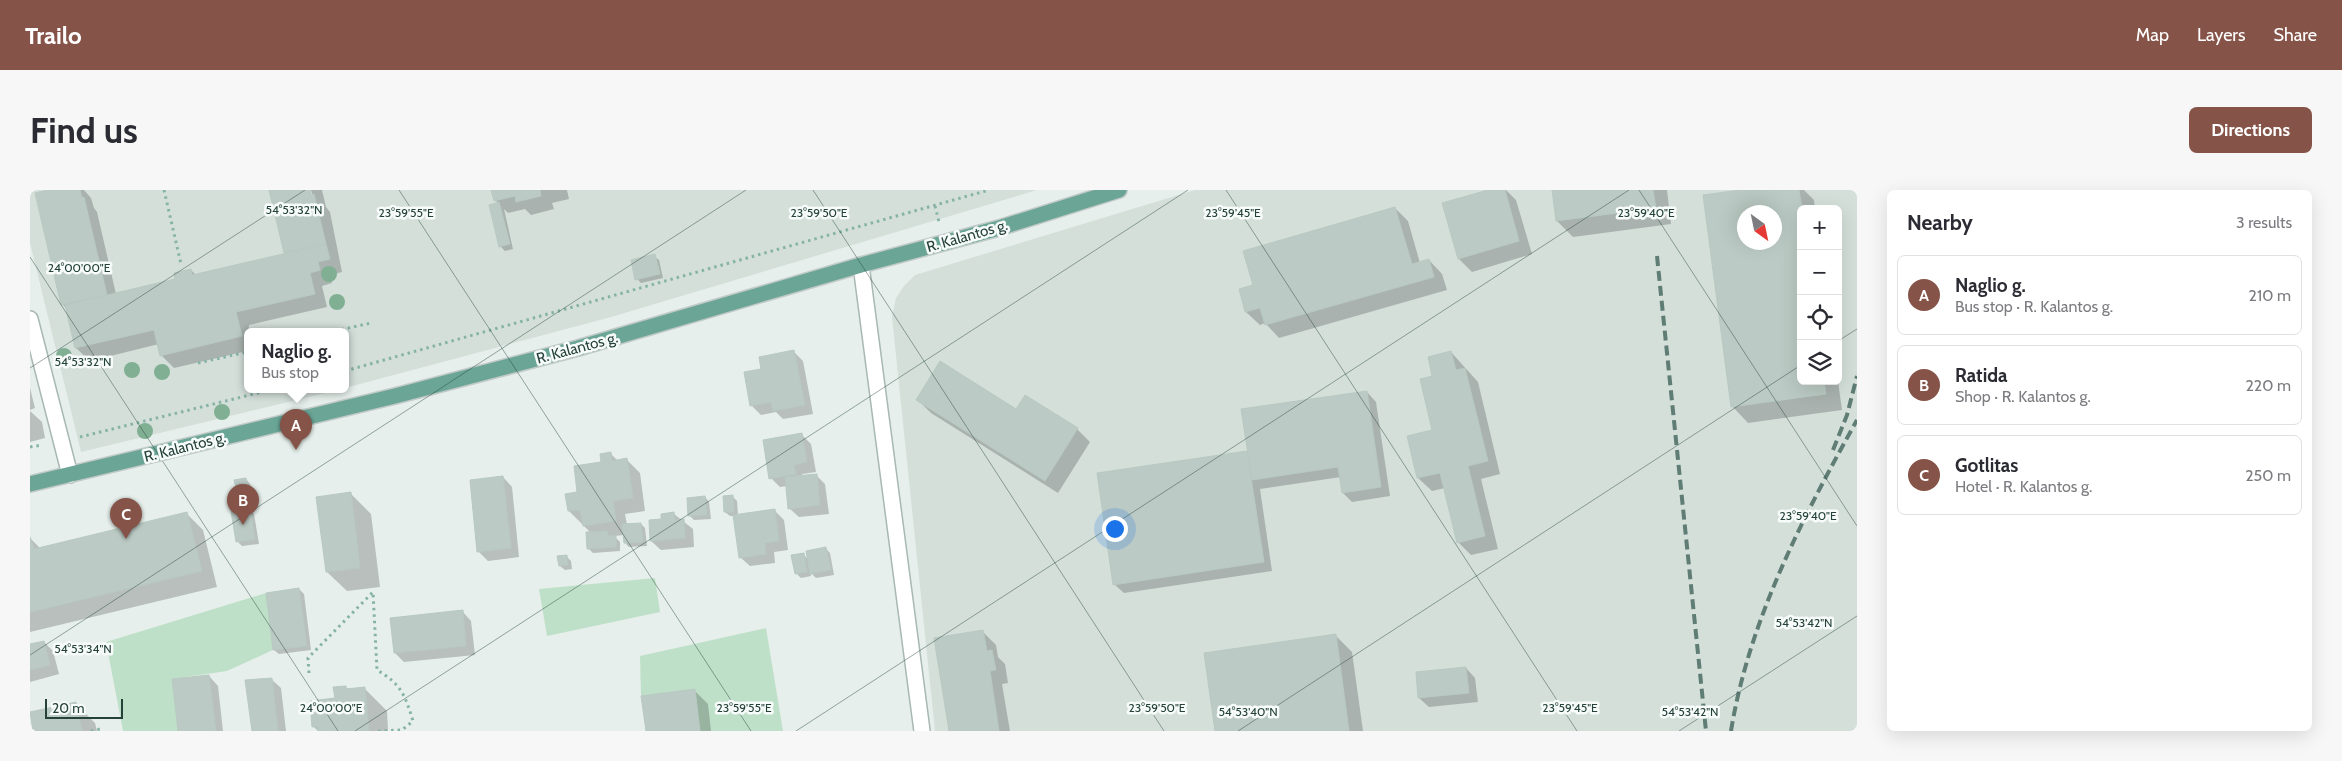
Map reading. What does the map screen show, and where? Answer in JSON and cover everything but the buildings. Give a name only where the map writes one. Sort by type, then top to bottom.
[{"type":"main road","name":"R. Kalantos g.","points":[[30,484],[395,396],[569,351],[861,265],[999,228],[1119,190]]},
{"type":"street","points":[[861,265],[922,731]]},
{"type":"street","points":[[30,319],[70,475]]},
{"type":"path","points":[[164,190],[181,264]]},
{"type":"path","points":[[349,370],[989,190]]},
{"type":"path","points":[[348,328],[371,323]]},
{"type":"path","points":[[198,364],[244,353]]},
{"type":"path","points":[[30,447],[258,393]]},
{"type":"path","points":[[309,672],[308,658],[373,592],[377,670],[391,678],[405,694],[413,720],[402,730],[378,731]]},
{"type":"path","points":[[92,731],[100,729]]},
{"type":"shaded area","points":[[30,190],[1037,190],[611,317],[349,387],[349,328],[244,328],[244,393],[325,393],[81,452],[30,243]]},
{"type":"shaded area","points":[[1195,190],[1857,190],[1857,731],[935,731],[892,317],[896,298],[915,275]]},
{"type":"green space","points":[[655,578],[660,612],[547,636],[539,589]]},
{"type":"green space","points":[[266,593],[273,650],[227,671],[172,679],[178,731],[123,731],[106,642]]},
{"type":"green space","points":[[766,628],[783,731],[700,731],[695,689],[641,696],[640,656]]},
{"type":"railway","points":[[1657,256],[1706,731]]},
{"type":"railway","points":[[1833,450],[1847,415],[1857,376]]},
{"type":"railway","points":[[1731,731],[1739,690],[1765,609],[1798,532],[1857,420]]},
{"type":"place","name":"Naglio g.","points":[[296,450]]},
{"type":"place","name":"Ratida","points":[[243,525]]},
{"type":"place","name":"Gotlitas","points":[[126,539]]}]
